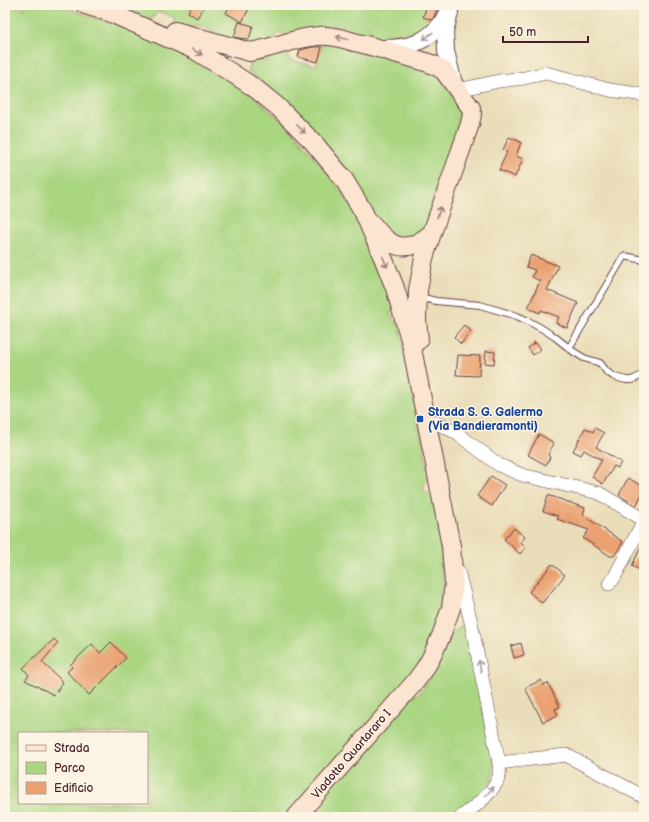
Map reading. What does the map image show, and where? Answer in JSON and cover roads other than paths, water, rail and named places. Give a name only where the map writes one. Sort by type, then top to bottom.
[{"type":"main road","points":[[85,5],[250,52]]},
{"type":"main road","points":[[111,13],[195,50],[256,89],[278,107],[314,143],[343,178],[363,211],[380,235],[386,240],[394,245],[402,247],[410,246],[424,240],[432,233]]},
{"type":"main road","points":[[256,89],[242,68],[242,62],[245,56],[250,52],[301,39],[329,35],[380,48],[430,64],[444,71],[456,87],[471,108],[472,114],[470,124],[432,233],[424,258],[418,290],[411,306]]},
{"type":"main road","name":"Viadotto Quartararo I","points":[[296,817],[424,670],[441,636],[450,608],[454,583],[451,546],[411,343],[411,306],[395,288],[363,211]]},
{"type":"street","points":[[380,48],[396,48],[414,44],[434,31],[442,22],[452,5]]},
{"type":"street","points":[[452,5],[445,31],[446,51],[456,87],[524,78],[546,72],[610,90],[644,95]]},
{"type":"street","points":[[425,414],[455,432],[499,465],[522,475],[599,494],[644,520],[614,578],[609,584]]},
{"type":"street","points":[[451,546],[471,622],[500,774],[490,791],[472,809],[461,817]]},
{"type":"street","points":[[499,763],[566,755],[644,797]]},
{"type":"lane","points":[[568,348],[624,256],[644,260]]},
{"type":"lane","points":[[411,306],[436,301],[480,305],[517,316],[541,328],[584,358],[600,363],[607,372],[615,377],[632,380],[644,374]]},
{"type":"lane","points":[[411,306],[436,301]]},
{"type":"place","name":"Strada S. G. Galermo (Via Bandieramonti)","points":[[420,419]]}]
